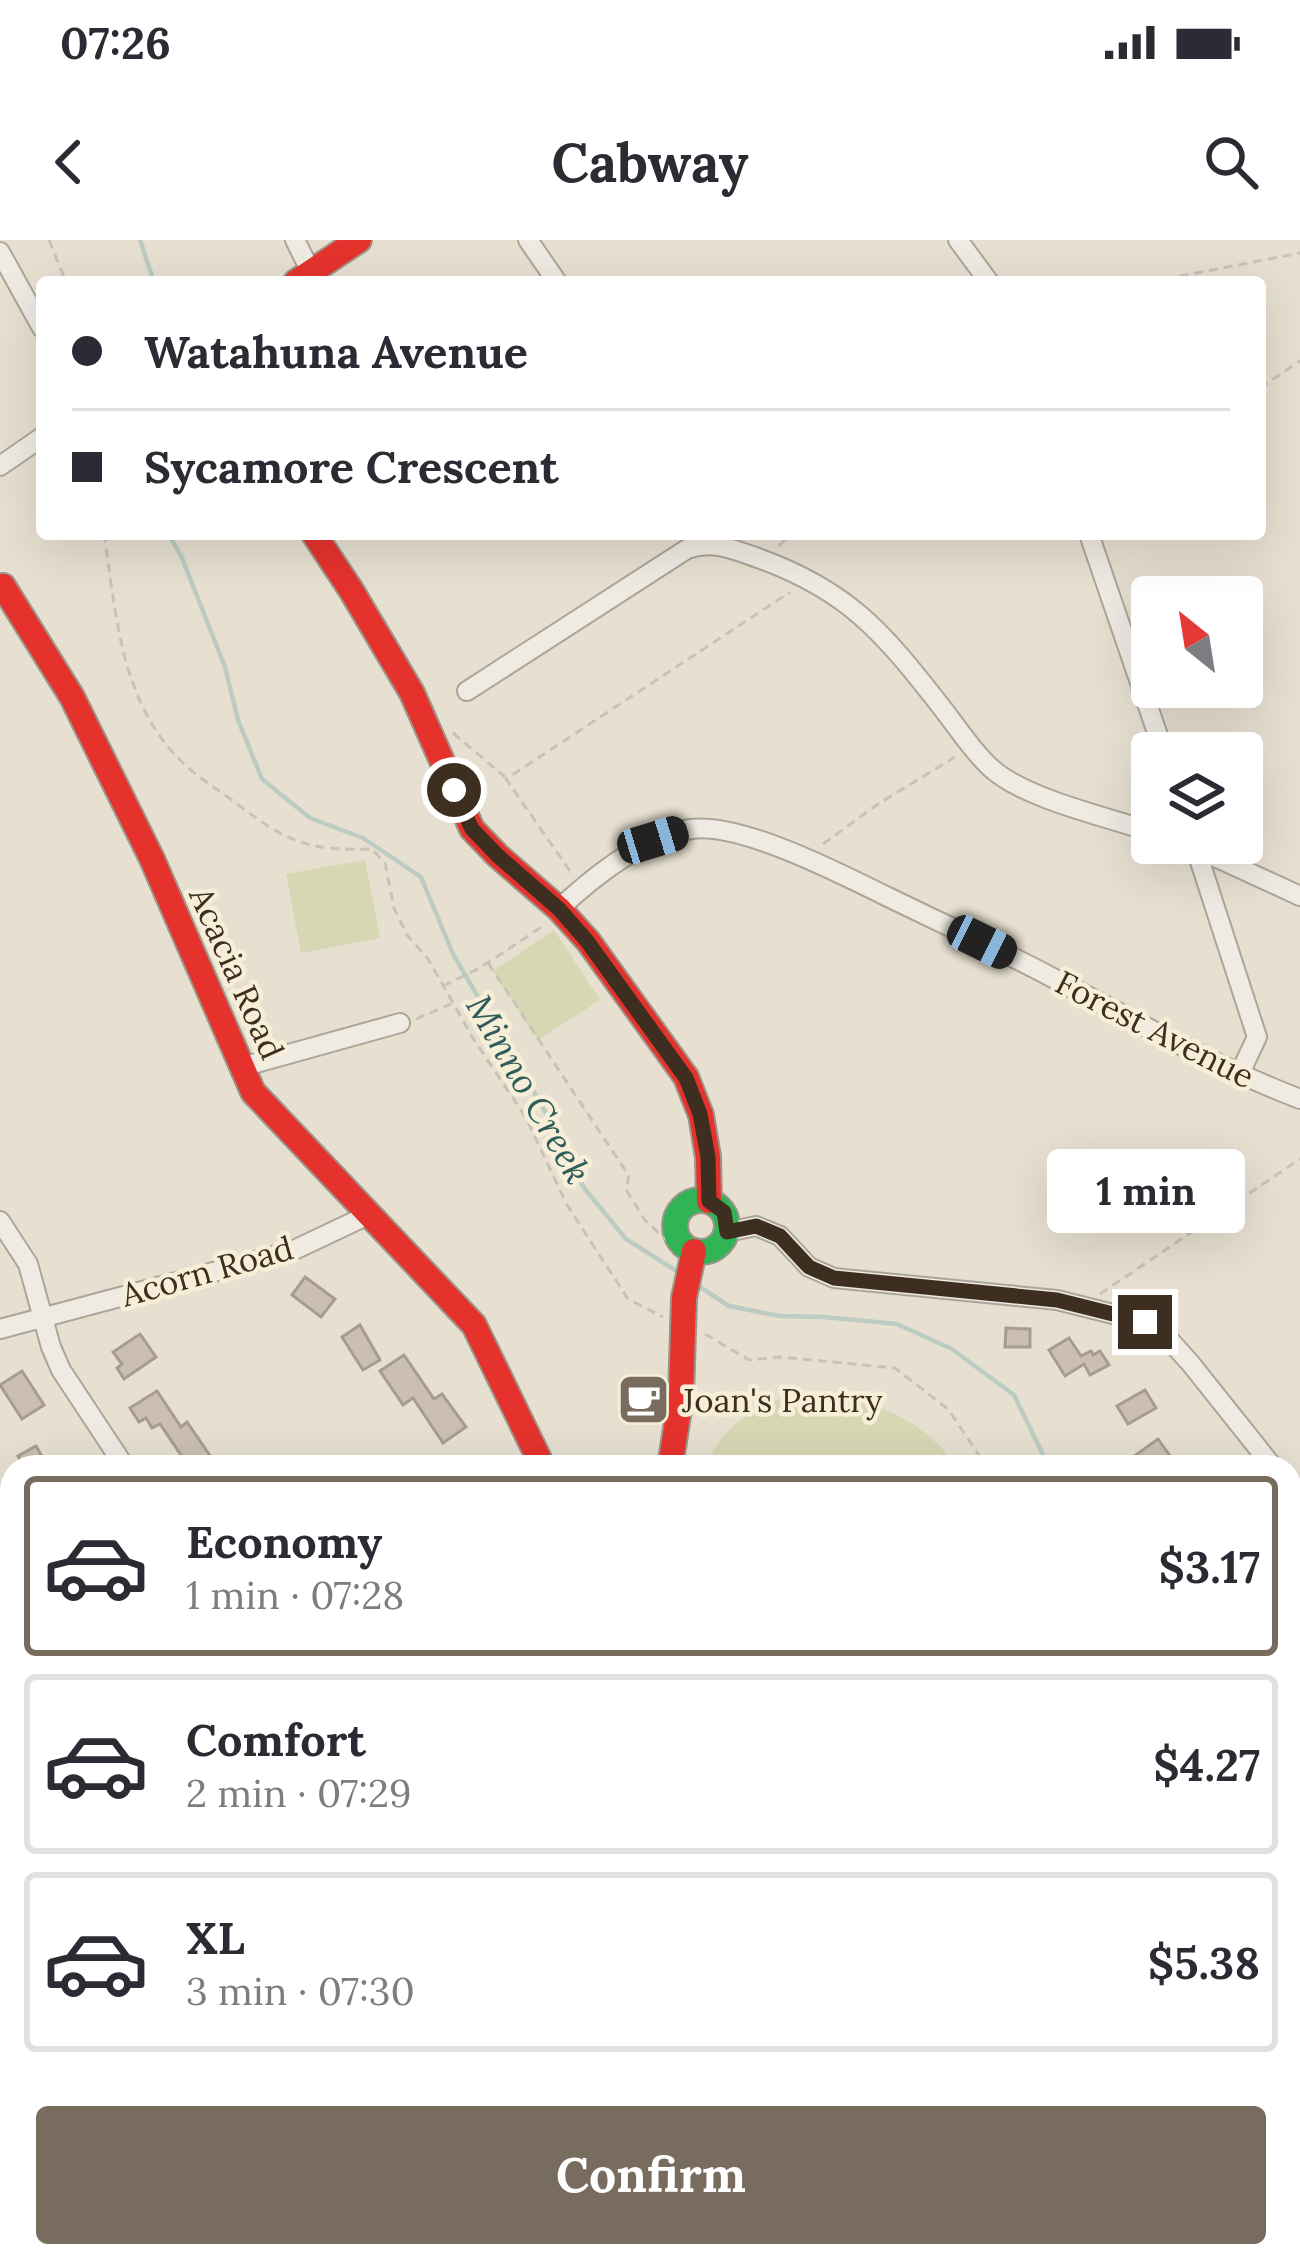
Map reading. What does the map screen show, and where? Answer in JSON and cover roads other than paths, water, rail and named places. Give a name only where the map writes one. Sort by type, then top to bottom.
[{"type":"street","points":[[295,240],[304,276]]},
{"type":"street","points":[[305,276],[358,240]]},
{"type":"street","points":[[528,240],[553,276]]},
{"type":"street","points":[[958,240],[985,276]]},
{"type":"street","points":[[0,252],[36,317]]},
{"type":"street","points":[[0,466],[36,441]]},
{"type":"street","points":[[318,540],[412,692],[472,829],[587,941],[686,1078],[700,1114],[709,1201]]},
{"type":"street","points":[[467,692],[688,549],[719,540],[811,578],[855,610],[892,644],[994,771],[1030,791],[1131,825]]},
{"type":"street","points":[[1091,540],[1157,732]]},
{"type":"street","name":"Acacia Road","points":[[3,586],[72,697],[152,859],[253,1092],[474,1325],[537,1455]]},
{"type":"street","name":"Forest Avenue","points":[[559,909],[653,840],[690,829],[722,828],[807,859],[1024,963],[1239,1076],[1300,1099]]},
{"type":"street","points":[[1198,864],[1257,1036],[1239,1076]]},
{"type":"street","points":[[1233,864],[1300,896]]},
{"type":"street","points":[[242,1067],[400,1023]]},
{"type":"street","points":[[672,1455],[690,1269],[675,1220],[685,1205],[709,1201],[724,1212],[727,1232],[690,1269]]},
{"type":"street","name":"Acorn Road","points":[[0,1329],[292,1251],[368,1215]]},
{"type":"street","points":[[0,1221],[28,1264],[61,1370],[116,1455]]},
{"type":"street","points":[[727,1232],[756,1226],[780,1236],[809,1267],[834,1278],[1057,1300],[1145,1322],[1166,1336],[1264,1455]]},
{"type":"waterway","name":"Minno Creek","points":[[140,240],[152,276]]},
{"type":"waterway","name":"Minno Creek","points":[[172,540],[225,667],[238,720],[262,779],[310,818],[363,838],[421,877],[453,954],[584,1188],[626,1239],[683,1275]]},
{"type":"waterway","name":"Minno Creek","points":[[697,1285],[729,1306],[780,1316],[897,1324],[952,1349],[1014,1395],[1043,1455]]},
{"type":"place","name":"Joan's Pantry","points":[[643,1400]]}]
